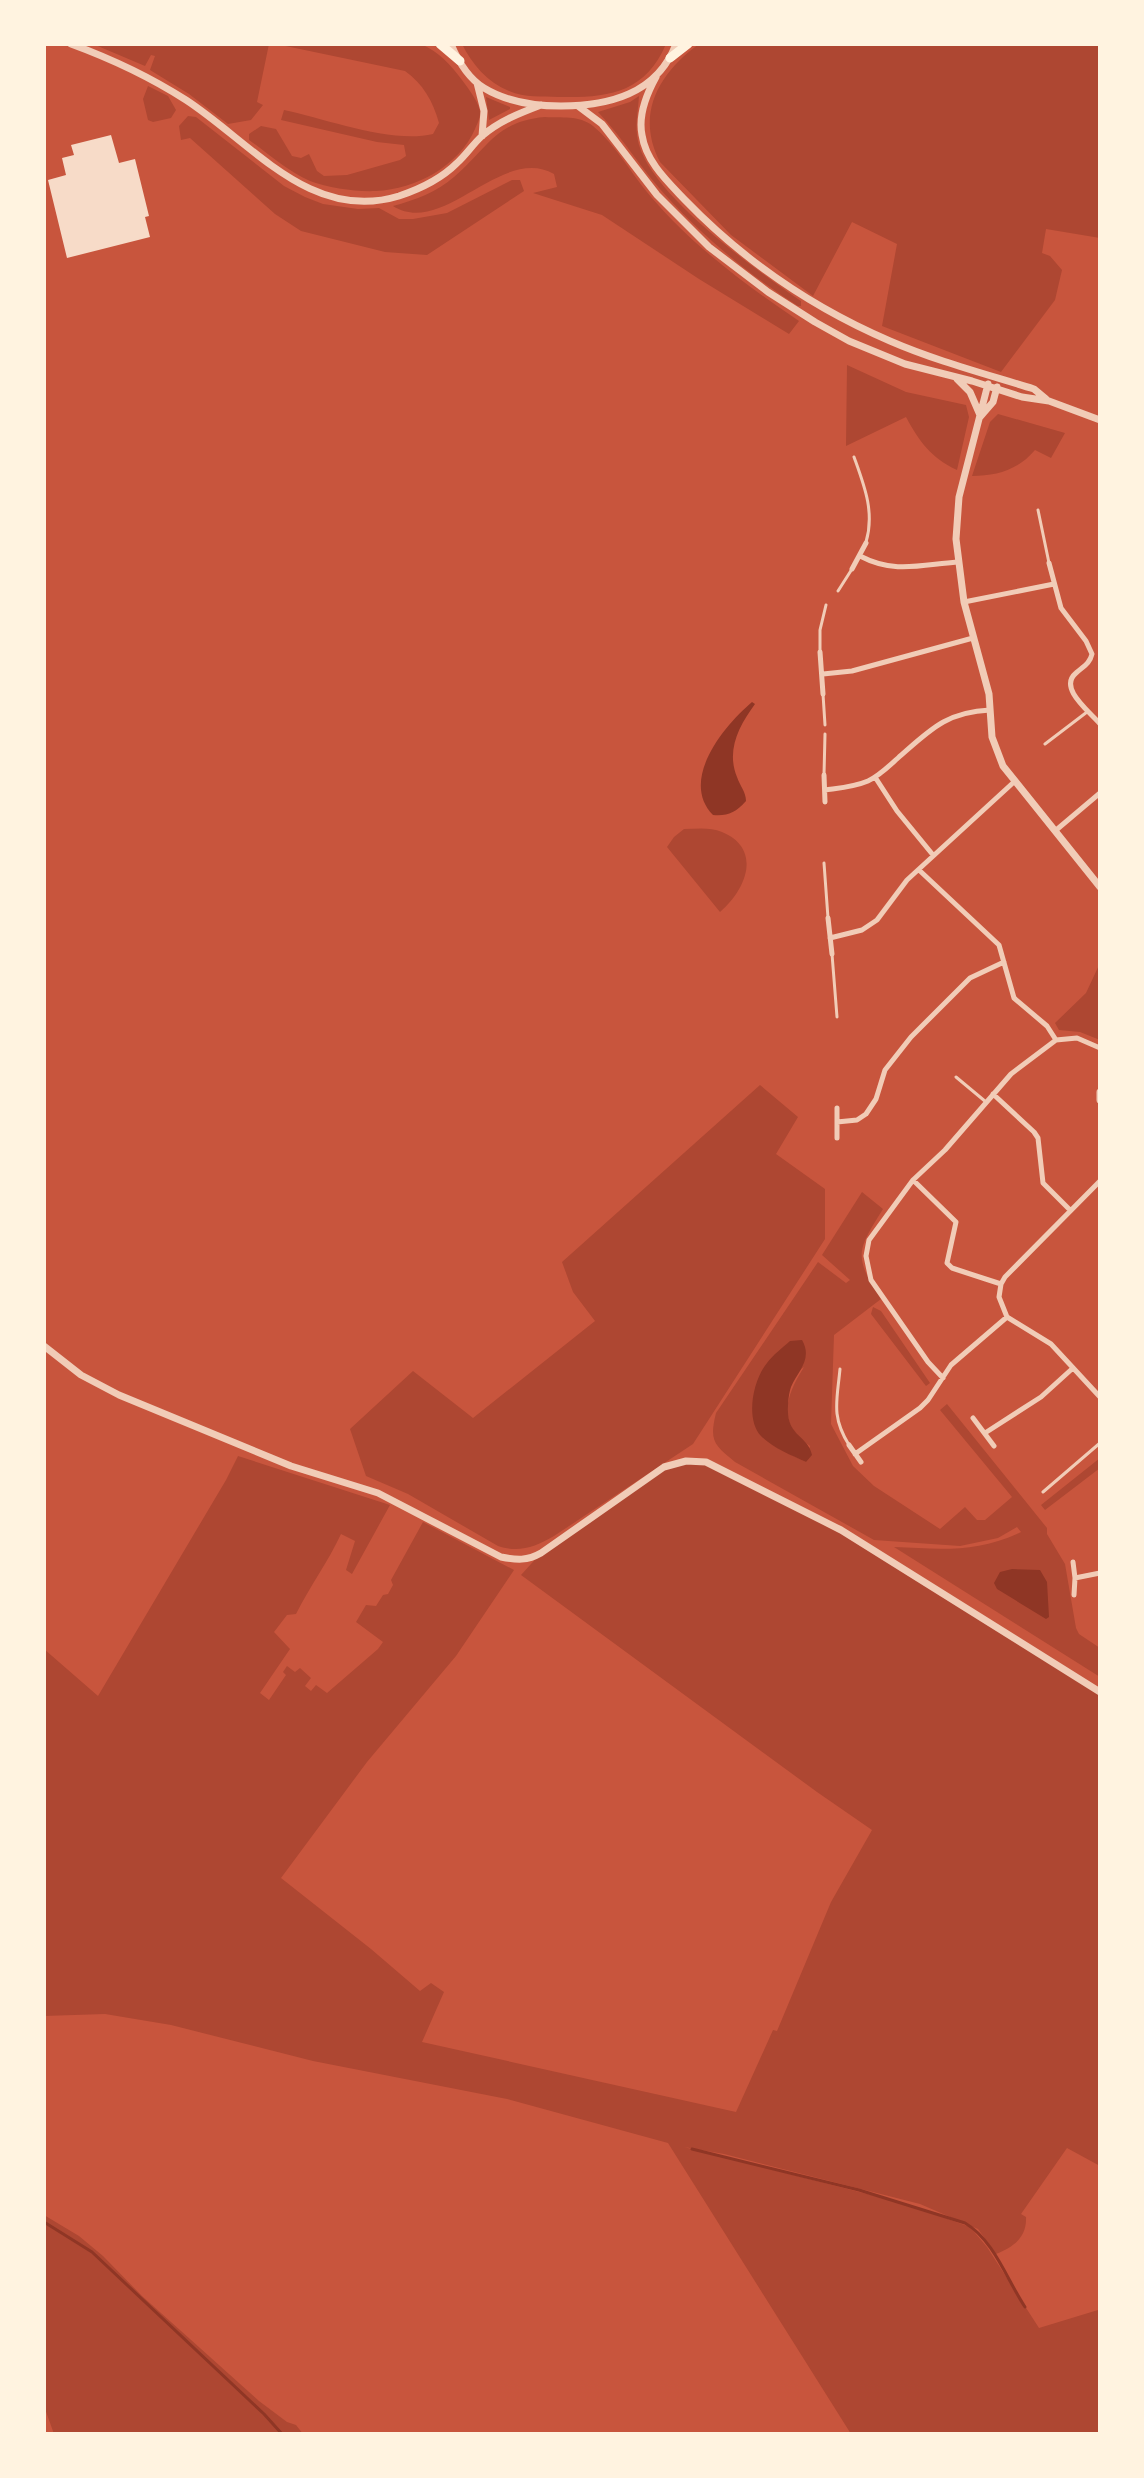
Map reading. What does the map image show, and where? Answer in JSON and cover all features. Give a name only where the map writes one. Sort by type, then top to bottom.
[{"type":"highway","points":[[440,44],[460,61]]},
{"type":"highway","points":[[670,58],[688,44]]},
{"type":"street","points":[[71,44],[163,85],[285,175],[305,188],[334,199],[364,202],[412,191],[445,173],[482,136],[511,116],[541,105]]},
{"type":"street","points":[[451,44],[476,82],[484,111],[482,136]]},
{"type":"street","points":[[676,44],[646,97],[641,132],[646,149],[665,178],[722,235],[797,292],[845,320],[914,351],[1034,389],[1049,401]]},
{"type":"street","points":[[476,82],[501,96],[541,105],[578,106],[619,99],[656,77]]},
{"type":"street","points":[[578,106],[602,124],[646,182],[682,221],[737,270],[791,307],[849,341],[905,364],[1022,397],[1049,401],[1100,420]]},
{"type":"street","points":[[995,377],[987,386],[959,497],[957,562],[964,602],[986,680],[996,751],[1003,766],[1100,887]]},
{"type":"street","points":[[980,417],[993,402],[997,389],[995,377]]},
{"type":"street","points":[[956,378],[970,392],[980,417]]},
{"type":"street","points":[[852,569],[866,543]]},
{"type":"street","points":[[860,556],[891,568],[957,562]]},
{"type":"street","points":[[1049,563],[1061,608],[1092,657],[1070,678],[1069,684],[1100,724]]},
{"type":"street","points":[[964,602],[1054,584]]},
{"type":"street","points":[[823,674],[852,671],[973,638]]},
{"type":"street","points":[[820,652],[823,694]]},
{"type":"street","points":[[825,790],[851,786],[875,777],[938,724],[961,713],[991,710]]},
{"type":"street","points":[[824,775],[825,802]]},
{"type":"street","points":[[875,777],[897,811],[933,855]]},
{"type":"street","points":[[830,938],[862,930],[877,920],[933,855],[1015,781]]},
{"type":"street","points":[[1055,831],[1100,793]]},
{"type":"street","points":[[919,870],[999,945],[1014,998],[1047,1026],[1056,1040]]},
{"type":"street","points":[[828,918],[832,954]]},
{"type":"street","points":[[837,1122],[857,1120],[866,1114],[876,1099],[885,1070],[911,1037],[970,978],[981,970],[1004,962]]},
{"type":"street","points":[[943,1378],[928,1362],[871,1280],[867,1267],[869,1240],[913,1180],[945,1150],[1011,1074],[1056,1040],[1077,1038],[1100,1048]]},
{"type":"street","points":[[1100,1092],[1100,1100]]},
{"type":"street","points":[[993,1094],[1038,1138],[1043,1183],[1070,1210]]},
{"type":"street","points":[[837,1108],[837,1138]]},
{"type":"street","points":[[913,1180],[956,1222],[947,1263],[952,1268],[1001,1284]]},
{"type":"street","points":[[1100,1181],[1001,1284],[999,1297],[1007,1317],[1039,1335],[1100,1397]]},
{"type":"street","points":[[855,1454],[920,1408],[961,1354],[1007,1317]]},
{"type":"street","points":[[44,1346],[81,1375],[119,1395],[291,1466],[378,1493],[501,1557],[516,1560],[529,1559],[541,1553],[664,1467],[686,1461],[706,1462],[841,1530],[1100,1692]]},
{"type":"street","points":[[985,1433],[1041,1397],[1073,1368]]},
{"type":"street","points":[[973,1418],[994,1446]]},
{"type":"street","points":[[849,1445],[861,1462]]},
{"type":"street","points":[[1073,1562],[1074,1595]]},
{"type":"street","points":[[1075,1578],[1100,1573]]},
{"type":"lane","points":[[854,457],[868,504],[871,526],[866,543]]},
{"type":"lane","points":[[1038,510],[1049,563]]},
{"type":"lane","points":[[838,591],[852,569]]},
{"type":"lane","points":[[820,652],[820,630],[826,605]]},
{"type":"lane","points":[[823,694],[825,725]]},
{"type":"lane","points":[[1045,744],[1089,710]]},
{"type":"lane","points":[[824,775],[825,734]]},
{"type":"lane","points":[[824,863],[828,918]]},
{"type":"lane","points":[[832,954],[837,1017]]},
{"type":"lane","points":[[956,1077],[986,1102]]},
{"type":"lane","points":[[840,1369],[836,1416],[839,1430],[849,1445]]},
{"type":"lane","points":[[1043,1492],[1100,1443]]},
{"type":"shaded area","points":[[93,44],[269,44],[257,102],[263,105],[251,120],[228,124],[189,94],[150,70],[155,56],[151,55],[145,66]]},
{"type":"shaded area","points":[[276,44],[421,44],[444,59],[462,80],[479,107],[479,120],[468,142],[447,164],[406,186],[360,191],[310,181],[249,140],[249,134],[261,126],[276,129],[292,156],[301,158],[309,154],[317,171],[324,176],[347,175],[400,160],[406,156],[404,145],[377,142],[281,120],[284,110],[398,136],[433,134],[439,123],[426,94],[405,71]]},
{"type":"shaded area","points":[[462,44],[666,44],[647,74],[635,83],[608,94],[576,97],[527,96],[509,91],[481,72]]},
{"type":"shaded area","points":[[699,44],[1100,44],[1100,238],[1046,229],[1042,253],[1050,256],[1062,270],[1055,300],[1001,372],[882,326],[897,244],[852,222],[813,296],[731,235],[660,162],[650,127],[655,96],[673,68]]},
{"type":"shaded area","points":[[148,86],[168,96],[176,110],[171,118],[153,122],[148,120],[143,99]]},
{"type":"shaded area","points":[[639,96],[639,145],[648,165],[664,187],[709,231],[801,301],[801,306],[747,270],[699,229],[660,189],[598,112]]},
{"type":"shaded area","points":[[486,97],[510,107],[510,109],[489,120]]},
{"type":"shaded area","points":[[188,116],[196,117],[284,186],[323,204],[358,209],[379,208],[399,219],[413,219],[447,213],[512,180],[520,180],[524,191],[427,255],[385,252],[301,231],[275,214],[190,138],[181,140],[179,126]]},
{"type":"shaded area","points":[[545,117],[576,119],[593,126],[685,233],[740,279],[799,321],[789,334],[602,215],[533,193],[557,187],[554,174],[534,168],[514,171],[432,210],[412,213],[393,206],[440,187],[504,130]]},
{"type":"shaded area","points":[[847,365],[906,392],[966,405],[969,417],[957,470],[927,448],[906,417],[846,446]]},
{"type":"shaded area","points":[[998,414],[1065,433],[1051,458],[1035,450],[1022,462],[1006,470],[972,476],[990,422]]},
{"type":"shaded area","points":[[752,702],[755,704],[739,730],[733,757],[746,801],[731,813],[713,815],[704,801],[701,786],[703,770],[718,739]]},
{"type":"shaded area","points":[[684,829],[717,830],[735,839],[743,849],[746,870],[743,882],[720,912],[667,847]]},
{"type":"shaded area","points":[[1100,963],[1100,1040],[1080,1032],[1059,1030],[1055,1023],[1086,993]]},
{"type":"shaded area","points":[[760,1085],[798,1117],[776,1154],[825,1189],[825,1239],[693,1444],[554,1536],[520,1549],[498,1546],[408,1494],[366,1476],[350,1429],[413,1371],[473,1418],[595,1321],[573,1292],[562,1262]]},
{"type":"shaded area","points":[[862,1192],[883,1209],[868,1235],[862,1254],[866,1273],[881,1299],[834,1335],[831,1424],[853,1466],[874,1486],[940,1529],[965,1507],[977,1520],[985,1520],[1012,1497],[940,1410],[947,1404],[1047,1528],[1047,1534],[1065,1564],[1076,1628],[1079,1634],[1100,1648],[1100,1677],[894,1547],[974,1547],[1021,1532],[1017,1527],[998,1538],[960,1546],[874,1540],[735,1462],[715,1442],[713,1430],[716,1413],[818,1262],[846,1283],[850,1280],[822,1255]],"holes":[[[804,1367],[792,1389],[788,1409],[792,1428],[810,1446],[806,1462],[777,1448],[763,1436],[757,1428],[753,1407]]]},
{"type":"shaded area","points":[[873,1307],[881,1311],[930,1383],[926,1386],[871,1314]]},
{"type":"shaded area","points":[[802,1340],[805,1359],[790,1389],[788,1416],[794,1430],[810,1448],[812,1455],[806,1462],[761,1436],[756,1429],[752,1410],[758,1379],[767,1363],[790,1341]]},
{"type":"shaded area","points":[[238,1456],[390,1505],[352,1574],[346,1570],[355,1541],[341,1534],[296,1614],[287,1615],[274,1632],[290,1649],[260,1693],[269,1700],[286,1675],[283,1672],[287,1666],[295,1672],[300,1668],[311,1678],[305,1686],[311,1691],[316,1685],[327,1693],[378,1649],[383,1642],[356,1622],[366,1605],[376,1606],[383,1595],[388,1594],[393,1585],[391,1580],[423,1522],[514,1570],[456,1656],[367,1762],[281,1878],[420,1991],[431,1983],[444,1992],[422,2042],[736,2112],[773,2030],[777,2031],[831,1902],[872,1830],[521,1575],[541,1553],[664,1467],[697,1461],[813,1515],[1100,1693],[1100,2166],[1067,2148],[1021,2214],[1026,2217],[1026,2224],[1021,2236],[1013,2245],[996,2254],[978,2229],[920,2204],[724,2154],[684,2147],[906,2204],[970,2227],[987,2247],[1039,2328],[1098,2310],[1100,2434],[851,2434],[668,2143],[507,2099],[313,2061],[171,2025],[105,2014],[44,2016],[44,1649],[98,1696]]},
{"type":"shaded area","points":[[1100,1458],[1100,1468],[1045,1510],[1041,1505]]},
{"type":"shaded area","points":[[1040,1570],[1047,1582],[1049,1617],[1046,1619],[997,1589],[994,1583],[1000,1572]]},
{"type":"shaded area","points":[[44,2215],[79,2236],[103,2256],[142,2296],[259,2401],[296,2425],[303,2434],[54,2434],[44,2406]]},
{"type":"building","points":[[111,135],[119,163],[135,159],[149,216],[145,217],[150,237],[67,258],[48,180],[66,175],[62,158],[74,155],[71,145]]},
{"type":"waterway","points":[[692,2149],[859,2190],[965,2223],[992,2250],[1025,2307]]},
{"type":"waterway","points":[[44,2222],[92,2252],[282,2434]]}]
